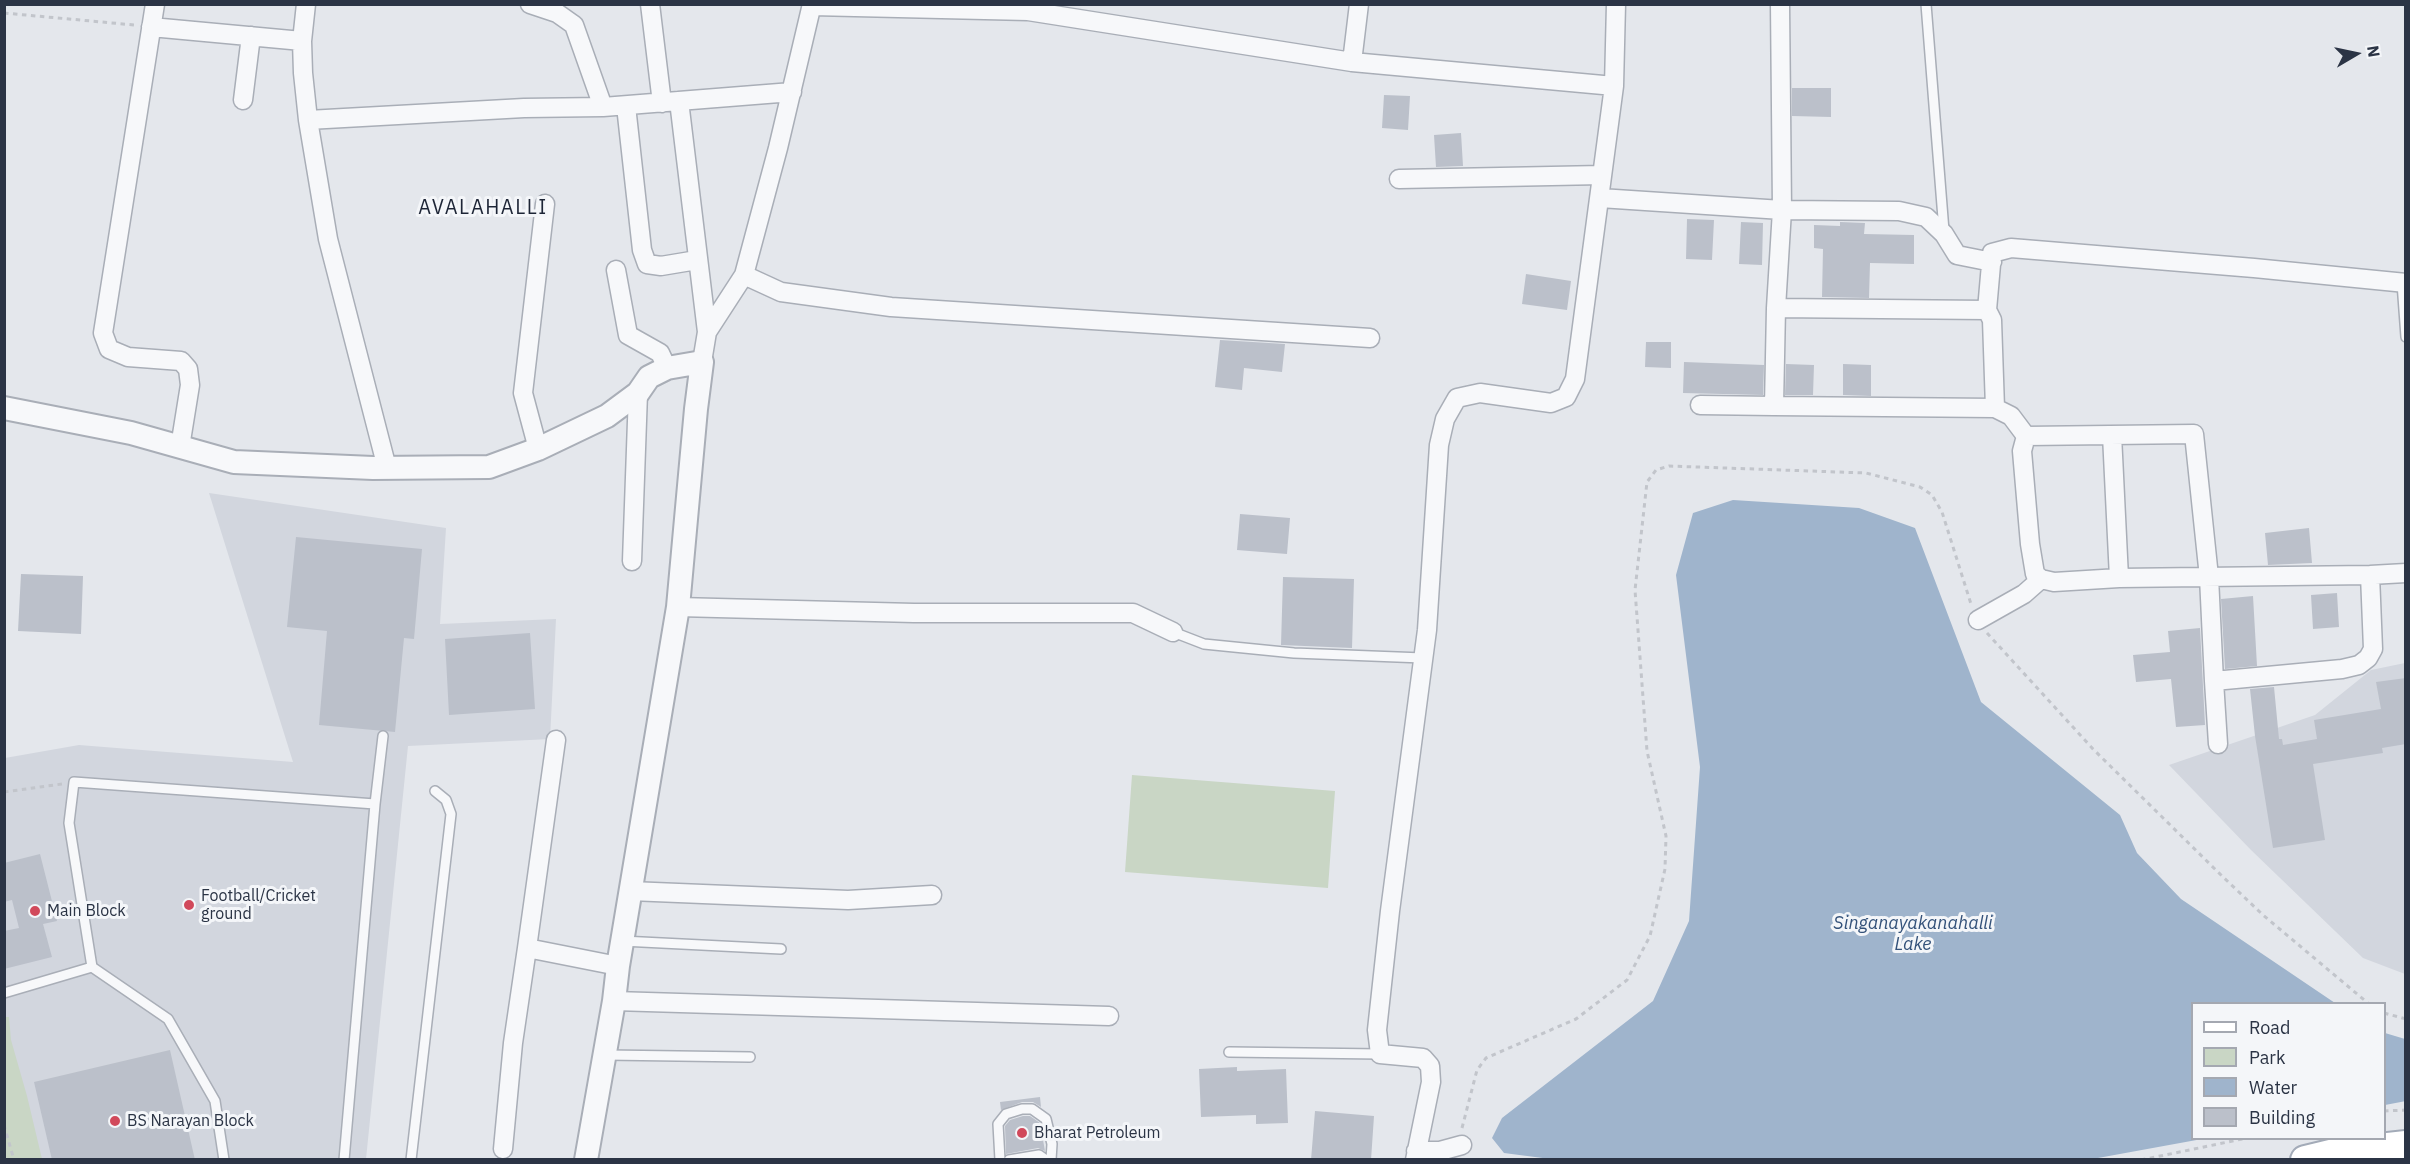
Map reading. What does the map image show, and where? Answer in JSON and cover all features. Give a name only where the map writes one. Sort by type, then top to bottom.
[{"type":"main road","points":[[2305,1160],[2406,1145]]},
{"type":"street","points":[[155,4],[103,333],[109,349],[128,357],[181,361],[188,369],[190,385],[180,447]]},
{"type":"street","points":[[306,4],[302,41],[308,120],[328,239],[387,468]]},
{"type":"street","points":[[530,4],[557,12],[574,26],[603,107]]},
{"type":"street","points":[[586,1160],[678,607],[696,409],[707,332],[671,102],[650,4]]},
{"type":"street","points":[[1352,62],[1359,4]]},
{"type":"street","points":[[1462,1145],[1415,1155],[1431,1082],[1430,1066],[1423,1058],[1380,1054],[1377,1030],[1427,630],[1439,445],[1445,418],[1457,398],[1480,393],[1551,404],[1566,397],[1575,379],[1614,86],[1616,4]]},
{"type":"street","points":[[1774,406],[1776,308],[1782,210],[1780,4]]},
{"type":"street","points":[[707,332],[744,275],[792,92],[812,5],[1028,8],[1352,62],[1614,86]]},
{"type":"street","points":[[151,27],[302,41]]},
{"type":"street","points":[[243,100],[251,36]]},
{"type":"street","points":[[308,120],[524,108],[603,107],[792,92]]},
{"type":"street","points":[[626,105],[642,250],[647,264],[661,266],[697,260]]},
{"type":"street","points":[[1399,179],[1602,175]]},
{"type":"street","points":[[1600,198],[1782,210],[1899,211],[1926,216],[1944,234],[1957,255],[1992,262]]},
{"type":"street","points":[[538,449],[523,393],[545,204]]},
{"type":"street","points":[[1995,408],[1992,320],[1987,310],[1992,253],[2011,248],[2404,283]]},
{"type":"street","points":[[616,270],[628,335],[660,353],[667,368]]},
{"type":"street","points":[[744,275],[781,292],[891,307],[1370,338]]},
{"type":"street","points":[[1776,308],[1987,310]]},
{"type":"street","points":[[4,408],[131,433],[234,462],[387,468],[489,467],[538,449],[607,416],[638,393],[649,378],[667,368],[702,362]]},
{"type":"street","points":[[632,561],[638,393]]},
{"type":"street","points":[[1700,405],[1995,408],[2011,416],[2026,436]]},
{"type":"street","points":[[2026,436],[2194,434],[2209,577],[2218,744]]},
{"type":"street","points":[[2112,435],[2119,578]]},
{"type":"street","points":[[2026,436],[2022,451],[2030,544],[2035,574],[2041,579],[2054,582],[2119,578],[2406,573]]},
{"type":"street","points":[[2214,681],[2342,669],[2360,665],[2373,649],[2370,575]]},
{"type":"street","points":[[1978,620],[2024,594],[2041,579]]},
{"type":"street","points":[[678,607],[903,613],[1133,613],[1173,632]]},
{"type":"street","points":[[503,1149],[513,1043],[556,740]]},
{"type":"street","points":[[630,891],[848,900],[932,895]]},
{"type":"street","points":[[527,948],[618,966]]},
{"type":"street","points":[[614,1001],[1109,1016]]},
{"type":"lane","points":[[1926,4],[1944,234]]},
{"type":"lane","points":[[2404,283],[2406,337]]},
{"type":"lane","points":[[1173,632],[1204,644],[1294,653],[1423,658]]},
{"type":"lane","points":[[344,1160],[383,736]]},
{"type":"lane","points":[[224,1160],[215,1101],[168,1019],[92,967],[69,823],[74,782],[375,804]]},
{"type":"lane","points":[[411,1160],[451,814],[446,800],[435,791]]},
{"type":"lane","points":[[622,941],[781,949]]},
{"type":"lane","points":[[4,993],[92,967]]},
{"type":"lane","points":[[1229,1052],[1380,1054]]},
{"type":"lane","points":[[603,1055],[750,1057]]},
{"type":"lane","points":[[1000,1160],[998,1124],[1006,1114],[1022,1109],[1032,1109],[1046,1119],[1052,1144],[1048,1160],[1039,1155],[1010,1160]]},
{"type":"path","points":[[4,13],[151,27]]},
{"type":"path","points":[[1462,1145],[1461,1133],[1477,1070],[1486,1058],[1576,1019],[1627,980],[1650,936],[1665,869],[1666,836],[1647,751],[1635,590],[1647,482],[1656,470],[1669,466],[1866,473],[1920,487],[1932,495],[1942,512],[1978,620],[1990,637],[2093,749],[2263,915],[2367,1002]]},
{"type":"path","points":[[4,792],[74,782]]},
{"type":"path","points":[[2386,1013],[2406,1019]]},
{"type":"path","points":[[2386,1112],[2406,1110]]},
{"type":"path","points":[[4,1125],[14,1160]]},
{"type":"path","points":[[2141,1160],[2237,1140]]},
{"type":"shaded area","points":[[209,493],[446,528],[440,624],[556,619],[550,739],[408,746],[366,1159],[5,1160],[5,758],[79,745],[293,762]]},
{"type":"shaded area","points":[[2405,663],[2405,974],[2363,958],[2251,850],[2169,765],[2315,715],[2371,670]]},
{"type":"green space","points":[[1132,775],[1335,791],[1328,888],[1125,872]]},
{"type":"green space","points":[[5,1017],[9,1017],[11,1040],[42,1159],[5,1159]]},
{"type":"water","name":"Singanayakanahalli Lake","points":[[1733,500],[1859,508],[1915,528],[1981,702],[2120,815],[2137,853],[2181,899],[2334,1002],[2191,1002],[2191,1140],[2197,1140],[2087,1160],[1558,1160],[1504,1153],[1492,1138],[1502,1118],[1653,1001],[1689,921],[1700,767],[1676,575],[1693,513]]},
{"type":"water","points":[[2386,1033],[2405,1039],[2406,1101],[2386,1105]]},
{"type":"building","points":[[1792,88],[1831,88],[1831,117],[1792,116]]},
{"type":"building","points":[[1384,95],[1410,96],[1408,130],[1382,128]]},
{"type":"building","points":[[1461,133],[1463,166],[1436,167],[1434,135]]},
{"type":"building","points":[[1687,219],[1714,220],[1712,260],[1686,259]]},
{"type":"building","points":[[1741,222],[1763,223],[1762,265],[1739,264]]},
{"type":"building","points":[[1840,222],[1865,223],[1864,234],[1914,235],[1914,264],[1870,263],[1869,298],[1822,297],[1823,249],[1814,248],[1814,225],[1840,226]]},
{"type":"building","points":[[1526,274],[1571,281],[1567,310],[1522,304]]},
{"type":"building","points":[[1220,340],[1285,344],[1282,372],[1244,368],[1242,390],[1215,387]]},
{"type":"building","points":[[1646,342],[1671,342],[1671,368],[1645,367]]},
{"type":"building","points":[[1684,362],[1764,365],[1763,395],[1683,393]]},
{"type":"building","points":[[1786,364],[1814,365],[1813,395],[1785,395]]},
{"type":"building","points":[[1843,364],[1871,365],[1871,396],[1843,395]]},
{"type":"building","points":[[1240,514],[1290,518],[1287,554],[1237,550]]},
{"type":"building","points":[[2309,528],[2312,563],[2268,565],[2265,533]]},
{"type":"building","points":[[296,537],[422,549],[414,639],[404,638],[395,732],[319,725],[327,631],[287,627]]},
{"type":"building","points":[[21,574],[83,576],[81,634],[18,631]]},
{"type":"building","points":[[1283,577],[1354,579],[1352,648],[1281,645]]},
{"type":"building","points":[[2337,593],[2339,627],[2313,629],[2311,595]]},
{"type":"building","points":[[2253,596],[2257,666],[2225,669],[2221,599]]},
{"type":"building","points":[[2200,628],[2205,725],[2176,727],[2171,679],[2136,682],[2133,655],[2170,652],[2168,631]]},
{"type":"building","points":[[530,633],[535,709],[449,715],[445,639]]},
{"type":"building","points":[[2406,678],[2406,744],[2382,748],[2383,753],[2313,764],[2325,840],[2273,848],[2250,689],[2274,687],[2279,739],[2282,739],[2283,745],[2317,739],[2314,720],[2381,709],[2376,682]]},
{"type":"building","name":"Main Block","points":[[40,854],[57,921],[43,924],[52,957],[4,969],[4,931],[19,928],[12,900],[4,902],[4,863]]},
{"type":"building","name":"BS Narayan Block","points":[[170,1050],[195,1160],[52,1160],[34,1082]]},
{"type":"building","points":[[1237,1067],[1237,1071],[1286,1069],[1288,1123],[1256,1124],[1256,1115],[1201,1117],[1199,1069]]},
{"type":"building","points":[[1040,1097],[1041,1107],[1033,1102],[1022,1102],[1001,1110],[1000,1102]]},
{"type":"building","points":[[1315,1111],[1374,1116],[1371,1160],[1311,1160]]},
{"type":"building","points":[[1030,1116],[1040,1123],[1045,1151],[1038,1148],[1006,1154],[1005,1126],[1010,1120]]},
{"type":"place","name":"Football/Cricket ground","points":[[189,905]]},
{"type":"place","name":"Main Block","points":[[35,911]]},
{"type":"place","name":"BS Narayan Block","points":[[115,1121]]},
{"type":"place","name":"Bharat Petroleum","points":[[1022,1133]]},
{"type":"district","name":"AVALAHALLI","points":[[483,208]]}]
